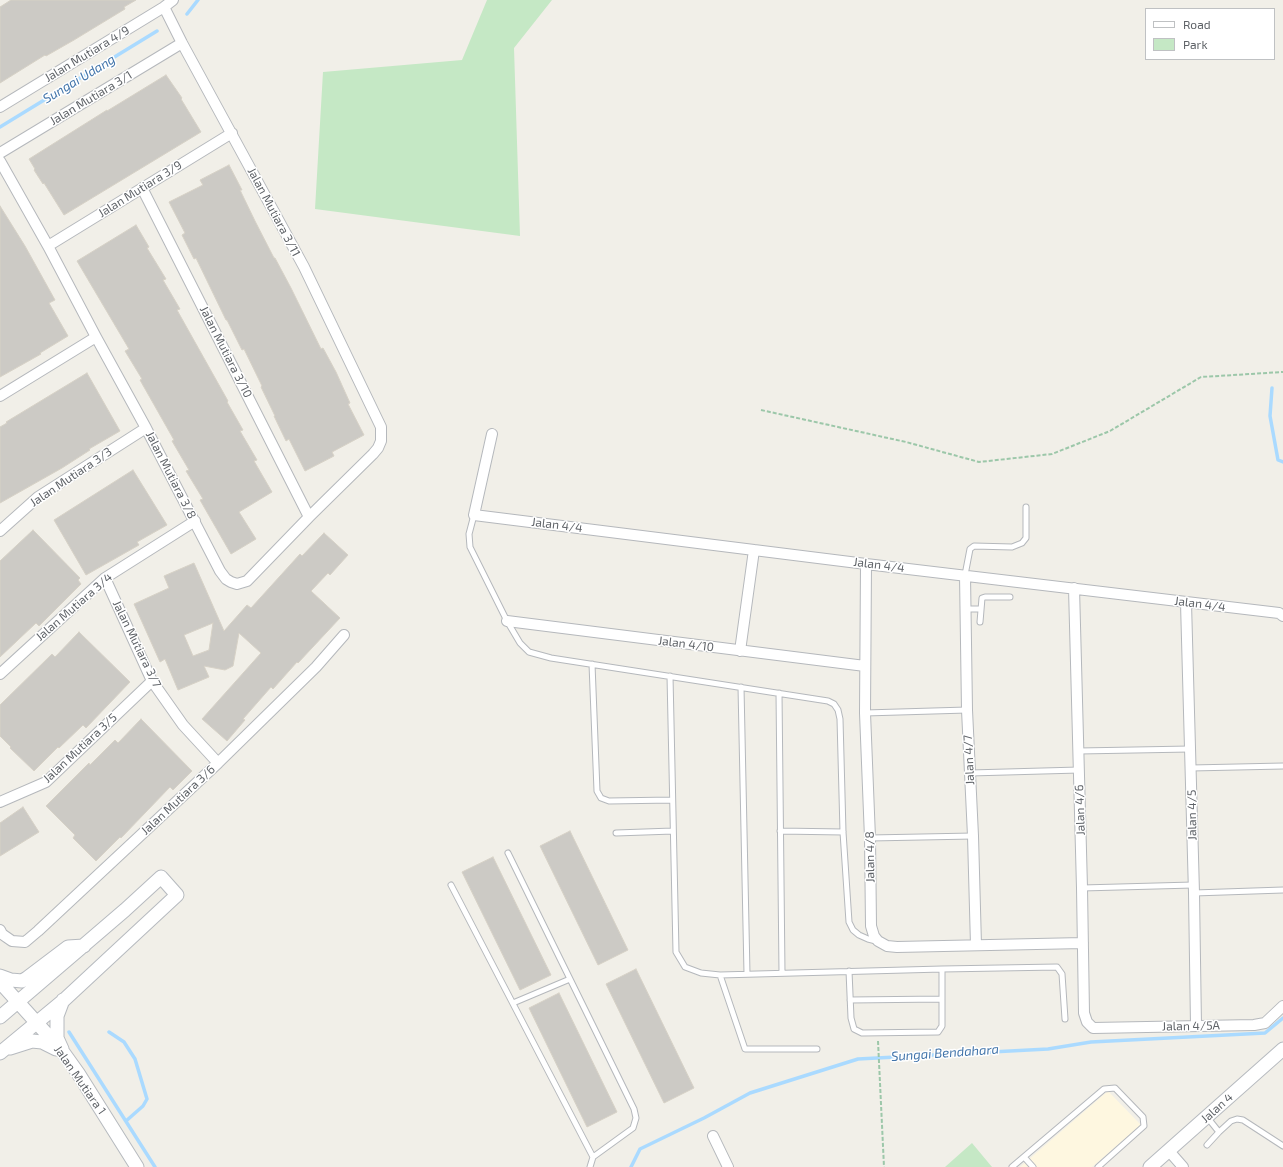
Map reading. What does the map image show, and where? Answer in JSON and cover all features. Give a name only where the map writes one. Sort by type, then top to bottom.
[{"type":"street","name":"Jalan Mutiara 4/9","points":[[0,107],[164,7],[173,0]]},
{"type":"street","name":"Jalan Mutiara 3/11","points":[[164,7],[182,43],[304,267],[378,419]]},
{"type":"street","name":"Jalan Mutiara 3/1","points":[[0,153],[182,43]]},
{"type":"street","name":"Jalan Mutiara 3/9","points":[[48,246],[232,133]]},
{"type":"street","name":"Jalan Mutiara 3/8","points":[[0,161],[48,246],[96,338],[146,428],[220,571],[226,579],[237,584],[247,581],[378,448],[381,441],[381,427],[378,419]]},
{"type":"street","name":"Jalan Mutiara 3/10","points":[[142,188],[309,517]]},
{"type":"street","points":[[0,396],[96,338]]},
{"type":"street","name":"Jalan Mutiara 3/3","points":[[0,531],[38,497],[146,428]]},
{"type":"street","points":[[474,514],[492,434]]},
{"type":"street","name":"Jalan 4/4","points":[[474,514],[866,564],[1279,613],[1283,616]]},
{"type":"street","name":"Jalan Mutiara 3/4","points":[[0,674],[105,578],[195,521]]},
{"type":"street","points":[[740,651],[754,550]]},
{"type":"street","name":"Jalan 4/8","points":[[866,564],[865,666],[871,926],[874,936],[878,941]]},
{"type":"street","name":"Jalan 4/7","points":[[965,575],[967,710],[976,945]]},
{"type":"street","name":"Jalan Mutiara 3/7","points":[[105,578],[152,681],[183,725],[218,763]]},
{"type":"street","name":"Jalan 4/6","points":[[1074,588],[1084,1012],[1087,1022],[1093,1028]]},
{"type":"street","name":"Jalan 4/5","points":[[1186,603],[1196,1026]]},
{"type":"street","name":"Jalan 4/10","points":[[507,621],[865,666]]},
{"type":"street","name":"Jalan Mutiara 3/6","points":[[1,932],[12,941],[25,942],[38,931],[218,763],[316,667],[344,635]]},
{"type":"street","name":"Jalan Mutiara 3/5","points":[[0,802],[46,782],[152,681]]},
{"type":"street","points":[[0,1016],[84,946],[161,877],[177,895],[64,1000],[2,1052]]},
{"type":"street","points":[[878,941],[887,946],[897,947],[1083,943]]},
{"type":"street","points":[[0,976],[11,980],[22,981],[68,947],[84,946]]},
{"type":"street","name":"Jalan Mutiara 1","points":[[0,982],[63,1052],[137,1167]]},
{"type":"street","points":[[63,1052],[57,1032],[57,1016],[64,1000]]},
{"type":"street","name":"Jalan 4/5A","points":[[1093,1028],[1254,1025],[1264,1022],[1283,1006]]},
{"type":"street","points":[[2,1052],[32,1041],[42,1042],[63,1052]]},
{"type":"street","name":"Jalan 4","points":[[1150,1167],[1283,1049]]},
{"type":"street","points":[[713,1136],[728,1167]]},
{"type":"street","points":[[1168,1151],[1183,1167]]},
{"type":"lane","points":[[965,575],[970,549],[974,546],[1012,547],[1022,543],[1026,538],[1026,507]]},
{"type":"lane","points":[[474,514],[469,534],[470,547],[507,621],[520,644],[529,652],[551,658],[779,693],[828,701],[834,704],[838,710],[840,719],[843,832],[849,922],[853,930],[860,935],[868,939],[878,941]]},
{"type":"lane","points":[[980,622],[982,598],[1010,597]]},
{"type":"lane","points":[[966,609],[980,609]]},
{"type":"lane","points":[[592,664],[596,791],[601,798],[609,802],[672,800]]},
{"type":"lane","points":[[670,676],[676,952],[685,967],[701,973],[720,975],[942,968],[1057,967],[1062,974],[1065,1019]]},
{"type":"lane","points":[[741,687],[747,974]]},
{"type":"lane","points":[[779,693],[782,973]]},
{"type":"lane","points":[[866,713],[967,710]]},
{"type":"lane","points":[[1079,751],[1190,749]]},
{"type":"lane","points":[[1191,768],[1283,766]]},
{"type":"lane","points":[[970,773],[1079,770]]},
{"type":"lane","points":[[616,833],[673,831]]},
{"type":"lane","points":[[780,831],[843,832]]},
{"type":"lane","points":[[870,838],[973,836]]},
{"type":"lane","points":[[508,852],[634,1109],[636,1118],[633,1128],[594,1157],[590,1167]]},
{"type":"lane","points":[[451,885],[594,1157]]},
{"type":"lane","points":[[1082,888],[1283,890]]},
{"type":"lane","points":[[849,971],[851,1018],[854,1029],[862,1033],[878,1034],[938,1032],[942,1026],[942,968]]},
{"type":"lane","points":[[720,975],[745,1049],[817,1049]]},
{"type":"lane","points":[[513,1003],[570,979]]},
{"type":"lane","points":[[850,1000],[942,999]]},
{"type":"lane","points":[[1012,1167],[1104,1089],[1115,1088],[1144,1117],[1144,1126],[1098,1167]]},
{"type":"lane","points":[[1207,1117],[1219,1132]]},
{"type":"lane","points":[[1207,1145],[1231,1121],[1237,1119],[1244,1120],[1283,1146]]},
{"type":"lane","points":[[1024,1157],[1034,1167]]},
{"type":"path","points":[[761,410],[906,442],[979,462],[1052,454],[1110,431],[1202,376],[1283,372]]},
{"type":"path","points":[[878,1042],[884,1167]]},
{"type":"shaded area","points":[[1108,1091],[1141,1125],[1092,1167],[1020,1167]]},
{"type":"green space","points":[[487,0],[552,0],[514,48],[520,236],[315,209],[323,72],[462,60]]},
{"type":"green space","points":[[972,1143],[992,1167],[945,1167]]},
{"type":"building","points":[[11,0],[136,0],[124,7],[125,9],[0,83],[0,7]]},
{"type":"building","points":[[166,75],[182,98],[181,99],[201,132],[64,215],[34,170],[35,169],[29,159]]},
{"type":"building","points":[[229,165],[242,190],[240,190],[255,221],[291,288],[321,349],[323,348],[336,372],[350,403],[348,404],[364,435],[332,452],[334,456],[305,471],[289,439],[286,441],[244,349],[242,350],[196,258],[194,259],[182,235],[185,233],[169,202],[203,185],[200,180]]},
{"type":"building","points":[[0,206],[25,246],[55,300],[49,303],[68,336],[40,353],[41,354],[0,377]]},
{"type":"building","points":[[136,225],[149,247],[147,248],[166,279],[163,280],[180,309],[177,310],[243,430],[240,431],[257,460],[254,461],[272,492],[239,512],[256,539],[231,554],[200,500],[203,499],[186,471],[189,470],[172,441],[174,440],[140,380],[142,379],[125,351],[129,349],[77,261]]},
{"type":"building","points":[[87,373],[120,431],[89,449],[90,450],[62,468],[0,503],[0,427]]},
{"type":"building","points":[[133,470],[167,525],[137,542],[139,545],[86,575],[54,520]]},
{"type":"building","points":[[33,530],[80,578],[78,580],[81,584],[39,626],[36,623],[0,657],[0,561]]},
{"type":"building","points":[[324,533],[348,555],[330,575],[328,573],[311,591],[340,618],[273,689],[271,687],[243,719],[245,720],[227,741],[202,719],[261,653],[239,633],[233,666],[225,670],[204,666],[209,677],[178,690],[165,659],[160,662],[134,604],[169,588],[164,576],[194,563],[224,631],[247,605],[251,608],[300,554],[302,556]],"holes":[[[213,623],[209,650],[193,656],[184,635]]]},
{"type":"building","points":[[79,632],[130,682],[86,728],[83,725],[34,771],[0,736],[0,705],[52,654],[55,657]]},
{"type":"building","points":[[141,719],[192,771],[173,790],[170,787],[121,838],[120,837],[96,861],[73,838],[75,835],[46,806],[89,763],[90,765],[115,740],[118,743]]},
{"type":"building","points":[[23,807],[39,832],[0,856],[0,823]]},
{"type":"building","points":[[570,831],[628,950],[598,965],[540,846]]},
{"type":"building","points":[[493,857],[551,975],[520,990],[462,872]]},
{"type":"building","points":[[636,969],[694,1088],[664,1103],[606,984]]},
{"type":"building","points":[[559,993],[617,1112],[587,1127],[529,1008]]},
{"type":"waterway","name":"Sungai Udang","points":[[187,14],[198,0]]},
{"type":"waterway","name":"Sungai Udang","points":[[0,127],[157,31]]},
{"type":"waterway","name":"Sungai Bendahara","points":[[1272,388],[1270,416],[1278,460],[1283,462]]},
{"type":"waterway","name":"Sungai Bendahara","points":[[631,1167],[640,1149],[704,1118],[750,1093],[858,1059],[1048,1049],[1091,1042],[1265,1033],[1283,1018]]},
{"type":"waterway","points":[[69,1032],[155,1167]]},
{"type":"waterway","points":[[109,1032],[124,1042],[135,1059],[147,1099],[143,1106],[126,1121]]}]
